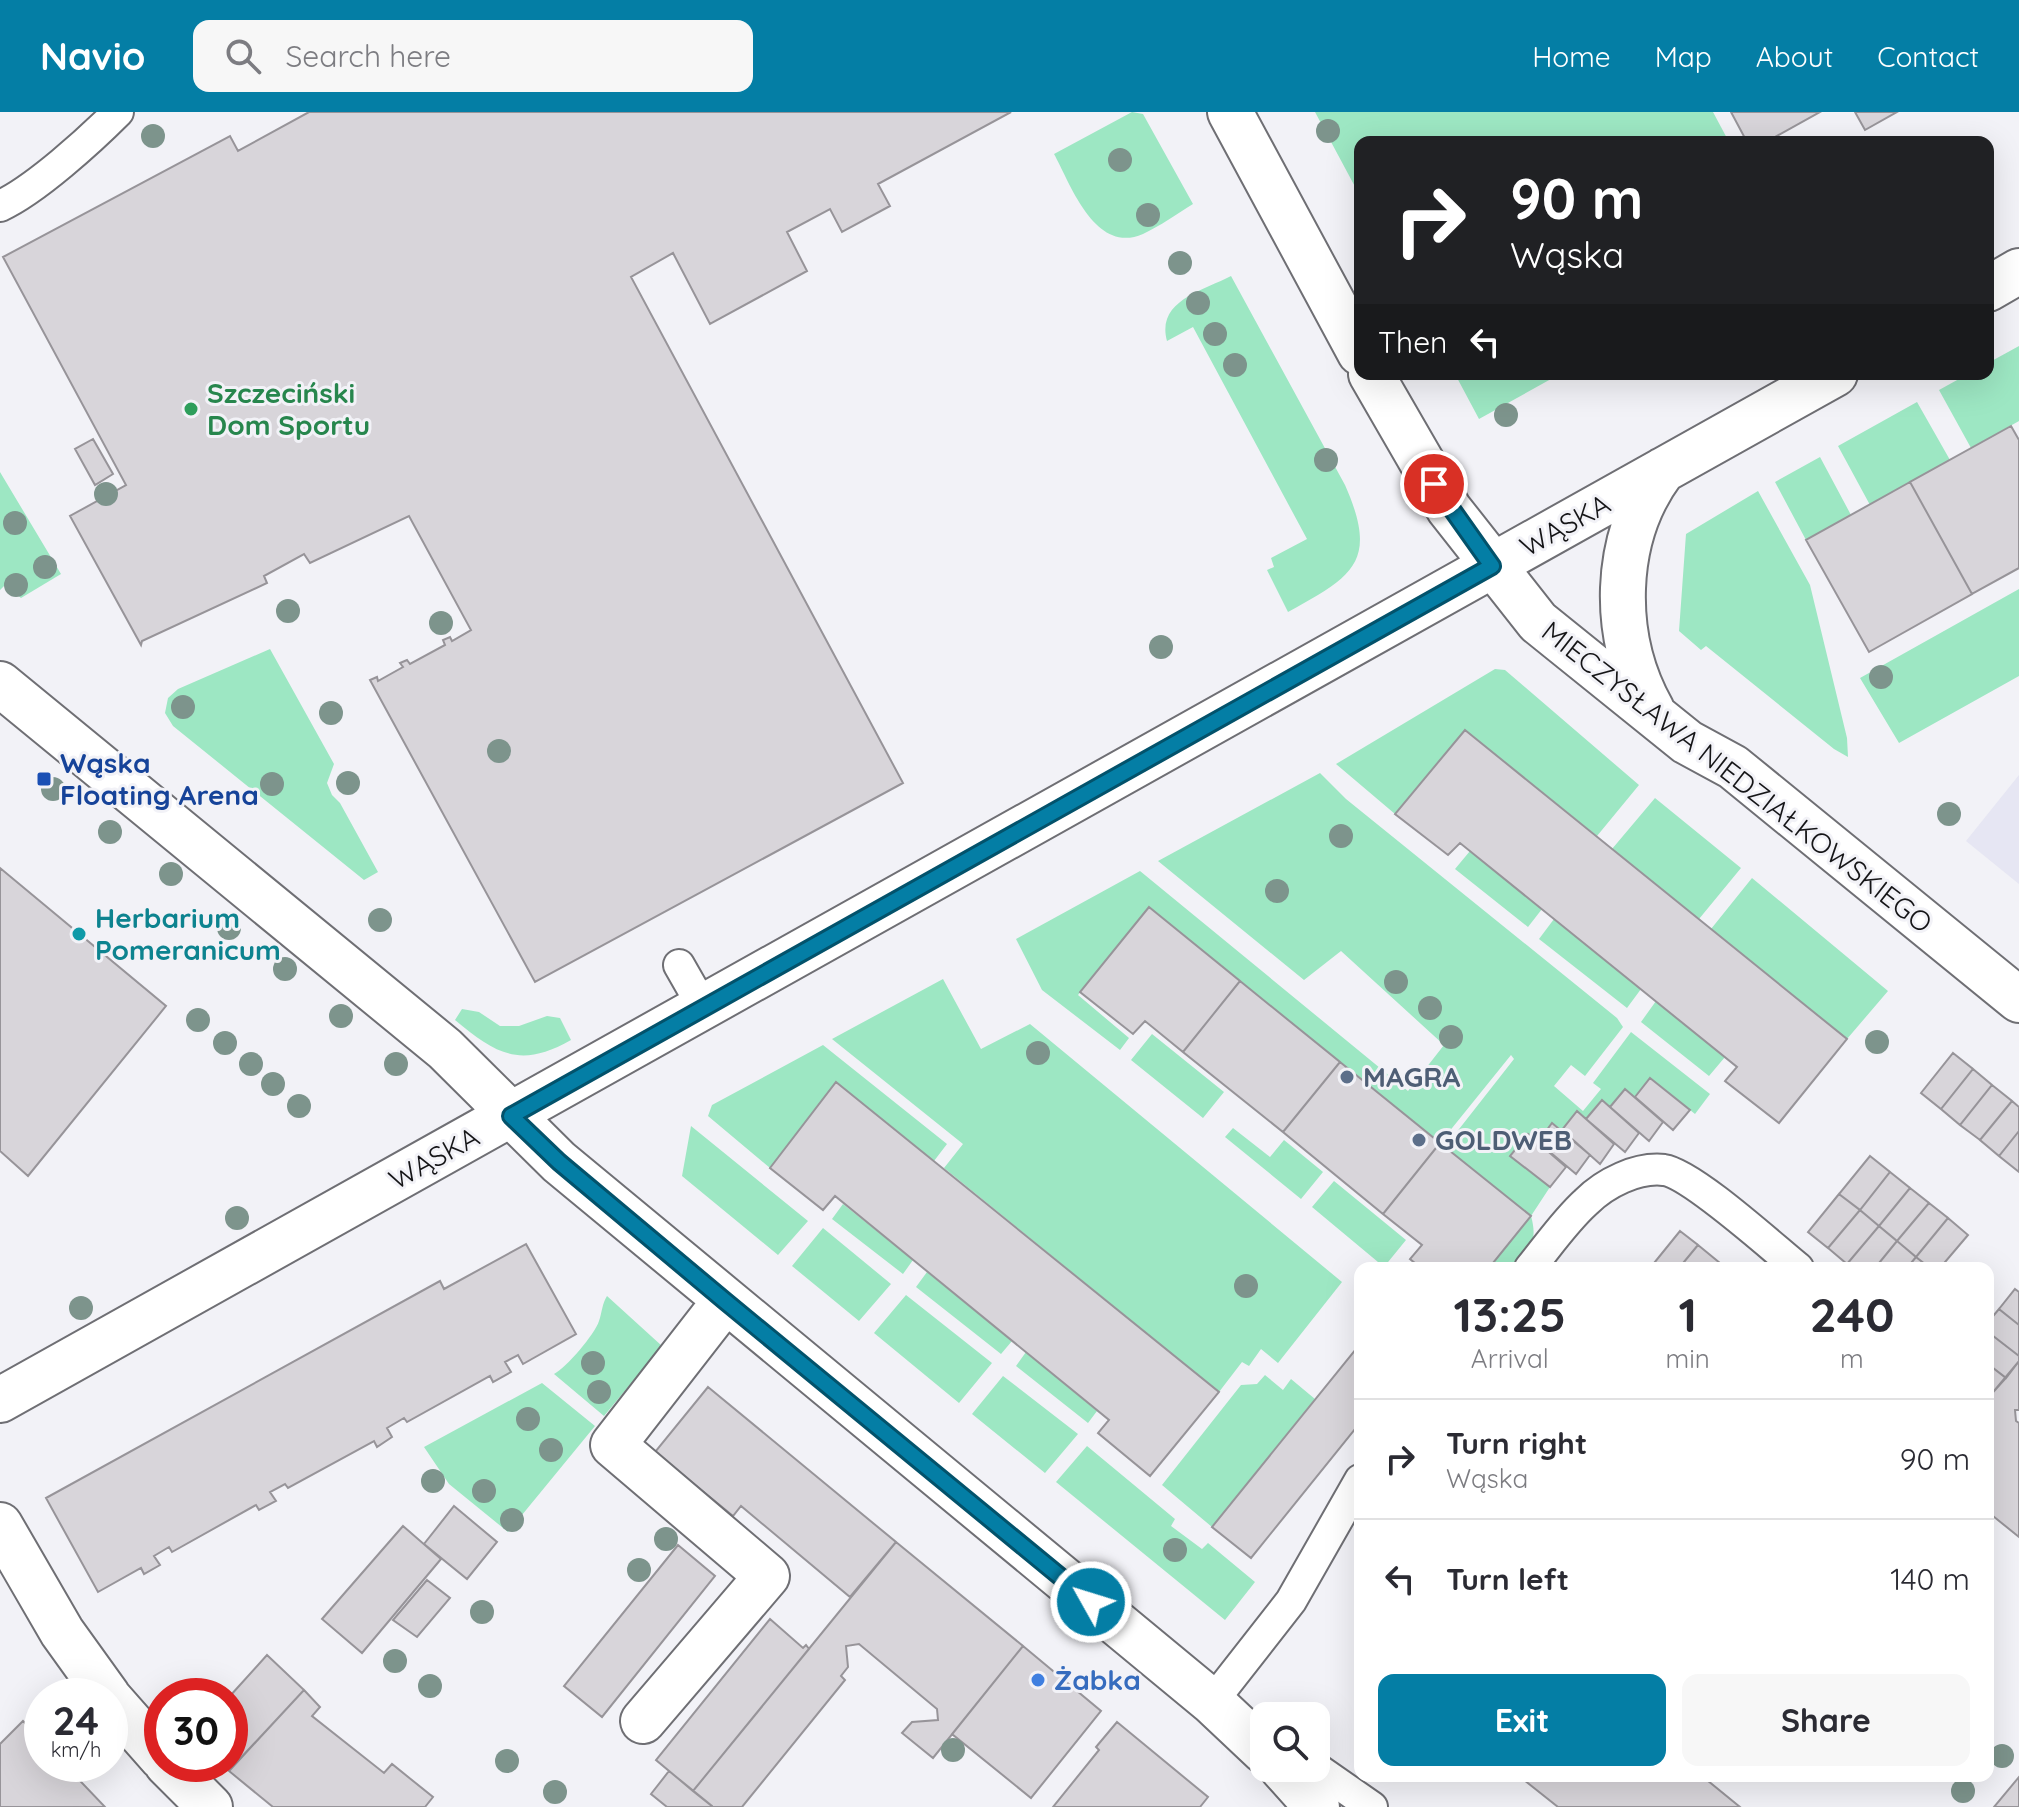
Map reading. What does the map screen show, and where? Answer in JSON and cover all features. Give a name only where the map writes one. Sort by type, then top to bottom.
[{"type":"street","points":[[1230,112],[1354,342]]},
{"type":"street","points":[[1994,286],[2019,271]]},
{"type":"street","name":"MIECZYSŁAWA NIEDZIAŁKOWSKIEGO","points":[[1374,380],[1449,509],[1538,622],[1687,742],[1733,767],[2019,1000]]},
{"type":"street","name":"WĄSKA","points":[[0,1400],[1824,380]]},
{"type":"street","name":"WĄSKA","points":[[1657,717],[1645,697],[1628,653],[1622,598],[1636,523],[1646,497],[1663,470]]},
{"type":"street","points":[[0,684],[445,1049],[559,1162],[1212,1702],[1250,1738]]},
{"type":"street","points":[[643,1721],[767,1576],[613,1445],[725,1301]]},
{"type":"street","points":[[0,1525],[62,1632],[95,1678]]},
{"type":"street","points":[[128,1719],[144,1737]]},
{"type":"street","points":[[185,1782],[210,1807]]},
{"type":"street","points":[[1295,1782],[1317,1807]]},
{"type":"lane","points":[[0,206],[49,172],[118,112]]},
{"type":"lane","points":[[679,965],[703,1007]]},
{"type":"lane","points":[[1538,1262],[1586,1201],[1614,1182],[1641,1172],[1666,1170],[1680,1175],[1790,1262]]},
{"type":"lane","points":[[1250,1725],[1212,1702],[1291,1601],[1354,1491]]},
{"type":"lane","points":[[1330,1778],[1372,1807]]},
{"type":"shaded area","points":[[2019,775],[2019,884],[1966,841]]},
{"type":"green space","points":[[1132,112],[1143,114],[1193,204],[1149,231],[1126,238],[1111,235],[1087,214],[1054,154]]},
{"type":"green space","points":[[1315,112],[1713,112],[1726,136],[1354,136],[1354,185]]},
{"type":"green space","points":[[1231,276],[1345,485],[1360,532],[1354,564],[1344,576],[1288,612],[1267,570],[1274,567],[1271,558],[1307,539],[1193,327],[1167,341],[1165,327],[1175,307],[1184,299]]},
{"type":"green space","points":[[2019,346],[2019,421],[1971,448],[1939,390],[1957,380],[1994,380],[1994,360]]},
{"type":"green space","points":[[1458,380],[1549,380],[1479,419]]},
{"type":"green space","points":[[1917,402],[1950,460],[1870,505],[1838,446]]},
{"type":"green space","points":[[1820,457],[1851,515],[1806,540],[1775,482]]},
{"type":"green space","points":[[0,472],[61,574],[21,598],[5,585],[0,590]]},
{"type":"green space","points":[[1758,491],[1810,585],[1847,738],[1848,757],[1706,646],[1701,650],[1679,631],[1686,534]]},
{"type":"green space","points":[[2019,589],[2019,676],[1899,743],[1860,678]]},
{"type":"green space","points":[[270,649],[334,764],[327,783],[332,795],[340,803],[378,872],[364,880],[173,726],[165,713],[168,698],[178,689]]},
{"type":"green space","points":[[1495,669],[1505,670],[1639,785],[1597,836],[1465,730],[1395,814],[1336,764]]},
{"type":"green space","points":[[1320,773],[1346,799],[1617,1018],[1623,1027],[1585,1076],[1571,1065],[1554,1086],[1583,1111],[1601,1089],[1593,1083],[1631,1032],[1710,1094],[1695,1114],[1650,1078],[1635,1097],[1625,1090],[1610,1107],[1601,1100],[1586,1119],[1577,1112],[1562,1130],[1552,1123],[1538,1142],[1528,1134],[1510,1156],[1550,1187],[1531,1216],[1533,1238],[1521,1262],[1494,1262],[1530,1216],[1445,1147],[1514,1059],[1511,1055],[1440,1143],[1149,908],[1078,995],[1129,1038],[1120,1050],[1042,990],[1016,939],[1140,871],[1408,1091],[1444,1045],[1341,951],[1304,980],[1158,861]]},
{"type":"green space","points":[[1655,798],[1741,868],[1699,919],[1612,849]]},
{"type":"green space","points":[[1470,851],[1542,909],[1528,927],[1455,869]]},
{"type":"green space","points":[[1752,878],[1888,991],[1847,1039],[1711,929]]},
{"type":"green space","points":[[1554,919],[1641,989],[1627,1008],[1539,939]]},
{"type":"green space","points":[[943,979],[981,1049],[1030,1024],[1342,1282],[1278,1363],[1261,1349],[1249,1366],[1242,1362],[1219,1392],[944,1168],[963,1144],[832,1039]]},
{"type":"green space","points":[[1656,1001],[1725,1057],[1709,1076],[1641,1022]]},
{"type":"green space","points":[[462,1009],[479,1012],[500,1026],[519,1026],[547,1016],[560,1018],[571,1040],[537,1054],[509,1054],[483,1042],[455,1020]]},
{"type":"green space","points":[[1152,1034],[1224,1092],[1203,1118],[1131,1060]]},
{"type":"green space","points":[[823,1045],[947,1144],[934,1161],[836,1082],[770,1168],[708,1116],[712,1105]]},
{"type":"green space","points":[[691,1126],[808,1221],[778,1255],[682,1176]]},
{"type":"green space","points":[[1233,1128],[1270,1157],[1284,1140],[1323,1172],[1301,1199],[1225,1137]]},
{"type":"green space","points":[[1334,1181],[1406,1240],[1388,1262],[1378,1262],[1312,1207]]},
{"type":"green space","points":[[843,1204],[913,1260],[903,1274],[832,1219]]},
{"type":"green space","points":[[823,1228],[891,1284],[859,1321],[792,1266]]},
{"type":"green space","points":[[927,1272],[1012,1341],[1001,1354],[916,1287]]},
{"type":"green space","points":[[906,1295],[992,1363],[959,1403],[874,1333]]},
{"type":"green space","points":[[607,1296],[662,1346],[604,1416],[554,1374],[592,1334]]},
{"type":"green space","points":[[1026,1352],[1097,1411],[1088,1423],[1016,1366]]},
{"type":"green space","points":[[1265,1375],[1283,1390],[1291,1379],[1315,1399],[1212,1527],[1162,1485],[1241,1385],[1257,1384]]},
{"type":"green space","points":[[1003,1376],[1078,1434],[1045,1473],[972,1414]]},
{"type":"green space","points":[[542,1383],[595,1426],[508,1532],[449,1484],[424,1447]]},
{"type":"green space","points":[[1087,1446],[1175,1519],[1171,1526],[1202,1549],[1208,1543],[1255,1582],[1225,1620],[1056,1482]]},
{"type":"building","points":[[309,112],[1011,112],[878,184],[890,206],[842,232],[830,209],[787,232],[807,271],[710,324],[673,253],[631,277],[903,783],[535,982],[370,680],[377,677],[378,681],[403,667],[400,663],[407,660],[410,664],[445,645],[443,640],[450,637],[452,641],[471,630],[409,516],[310,563],[304,554],[264,576],[267,583],[142,641],[141,645],[70,516],[126,485],[3,257],[230,136],[238,151]]},
{"type":"building","points":[[1731,112],[1820,112],[1777,136],[1744,136]]},
{"type":"building","points":[[1855,112],[1897,112],[1865,130]]},
{"type":"building","points":[[2011,426],[2019,440],[2019,568],[1972,594],[1910,482]]},
{"type":"building","points":[[93,439],[113,474],[95,485],[75,449]]},
{"type":"building","points":[[1910,482],[1972,594],[1869,652],[1806,540]]},
{"type":"building","points":[[1465,730],[1847,1039],[1779,1123],[1725,1081],[1737,1067],[1460,843],[1448,855],[1395,814]]},
{"type":"building","points":[[0,868],[166,1006],[28,1176],[0,1151]]},
{"type":"building","points":[[1149,907],[1240,981],[1183,1052],[1145,1021],[1133,1034],[1080,992]]},
{"type":"building","points":[[1240,981],[1340,1062],[1283,1132],[1183,1052]]},
{"type":"building","points":[[1953,1053],[1973,1069],[1941,1109],[1921,1093]]},
{"type":"building","points":[[1340,1062],[1440,1143],[1383,1214],[1283,1132]]},
{"type":"building","points":[[1973,1069],[1992,1085],[1960,1125],[1941,1109]]},
{"type":"building","points":[[1650,1078],[1690,1110],[1673,1130],[1635,1097]]},
{"type":"building","points":[[836,1082],[1219,1392],[1150,1476],[1098,1433],[1109,1420],[835,1196],[823,1210],[770,1168]]},
{"type":"building","points":[[1992,1085],[2012,1101],[1980,1140],[1960,1125]]},
{"type":"building","points":[[1625,1089],[1663,1122],[1649,1141],[1610,1107]]},
{"type":"building","points":[[1602,1100],[1639,1133],[1625,1152],[1586,1119]]},
{"type":"building","points":[[2012,1101],[2019,1107],[2019,1131],[1999,1156],[1980,1140]]},
{"type":"building","points":[[1577,1111],[1614,1144],[1600,1164],[1562,1130]]},
{"type":"building","points":[[1552,1123],[1590,1155],[1576,1174],[1538,1142]]},
{"type":"building","points":[[2019,1131],[2019,1172],[1999,1156]]},
{"type":"building","points":[[1528,1134],[1566,1167],[1550,1187],[1510,1156]]},
{"type":"building","points":[[1440,1143],[1531,1216],[1494,1262],[1414,1262],[1410,1259],[1422,1245],[1383,1214]]},
{"type":"building","points":[[1870,1156],[1890,1172],[1860,1210],[1839,1194]]},
{"type":"building","points":[[1890,1172],[1910,1188],[1879,1226],[1860,1210]]},
{"type":"building","points":[[1910,1188],[1929,1203],[1897,1241],[1879,1226]]},
{"type":"building","points":[[1839,1194],[1860,1210],[1828,1248],[1808,1232]]},
{"type":"building","points":[[1929,1203],[1948,1218],[1916,1257],[1897,1241]]},
{"type":"building","points":[[1860,1210],[1879,1226],[1849,1262],[1828,1248]]},
{"type":"building","points":[[1948,1218],[1968,1235],[1945,1262],[1922,1262],[1916,1257]]},
{"type":"building","points":[[1879,1226],[1897,1241],[1880,1262],[1849,1262]]},
{"type":"building","points":[[1680,1231],[1698,1245],[1684,1262],[1655,1262]]},
{"type":"building","points":[[1897,1241],[1916,1257],[1912,1262],[1880,1262]]},
{"type":"building","points":[[526,1244],[576,1334],[523,1364],[518,1355],[505,1362],[511,1372],[493,1382],[490,1376],[407,1422],[404,1418],[387,1428],[392,1437],[377,1447],[374,1441],[288,1488],[285,1484],[270,1492],[276,1501],[259,1510],[256,1505],[172,1552],[169,1547],[154,1556],[160,1565],[144,1574],[141,1568],[98,1592],[46,1498],[440,1281],[444,1289]]},
{"type":"building","points":[[1698,1245],[1719,1262],[1684,1262]]},
{"type":"building","points":[[2015,1289],[2019,1292],[2019,1325],[1999,1309]]},
{"type":"building","points":[[1999,1309],[2019,1325],[2019,1356],[1994,1337],[1994,1315]]},
{"type":"building","points":[[1994,1337],[2019,1356],[2019,1361],[2006,1378],[1994,1369]]},
{"type":"building","points":[[1354,1351],[1354,1430],[1251,1558],[1212,1527]]},
{"type":"building","points":[[2019,1361],[2019,1410],[2015,1410],[2019,1423],[2019,1537],[1994,1517],[1994,1391]]},
{"type":"building","points":[[1994,1369],[2006,1378],[1994,1391]]},
{"type":"building","points":[[708,1387],[896,1542],[850,1597],[741,1506],[733,1516],[655,1452]]},
{"type":"building","points":[[454,1506],[497,1542],[467,1579],[424,1544]]},
{"type":"building","points":[[403,1526],[441,1559],[362,1653],[322,1619]]},
{"type":"building","points":[[896,1542],[1023,1646],[933,1758],[902,1733],[912,1722],[938,1720],[937,1709],[859,1644],[846,1646],[848,1667],[841,1676],[845,1680],[742,1807],[713,1807],[693,1791]]},
{"type":"building","points":[[678,1545],[715,1576],[602,1717],[564,1686]]},
{"type":"building","points":[[427,1580],[450,1598],[417,1637],[393,1620]]},
{"type":"building","points":[[770,1619],[803,1648],[806,1645],[809,1649],[693,1791],[656,1760]]},
{"type":"building","points":[[1023,1646],[1101,1711],[1031,1798],[952,1734]]},
{"type":"building","points":[[267,1655],[304,1690],[248,1750],[248,1678]]},
{"type":"building","points":[[304,1690],[320,1707],[312,1716],[384,1773],[392,1764],[433,1797],[425,1807],[273,1807],[242,1782],[248,1782],[248,1750]]},
{"type":"building","points":[[23,1721],[24,1782],[81,1782],[105,1807],[0,1807],[0,1744]]},
{"type":"building","points":[[1117,1722],[1208,1797],[1200,1807],[1053,1807],[1099,1750],[1096,1747]]},
{"type":"building","points":[[669,1771],[712,1807],[667,1807],[651,1794]]},
{"type":"building","points":[[2019,1777],[2019,1807],[1994,1807]]},
{"type":"building","points":[[1527,1782],[1709,1782],[1740,1807],[1558,1807]]},
{"type":"place","name":"Szczeciński Dom Sportu","points":[[191,409]]},
{"type":"place","name":"Wąska Floating Arena","points":[[44,779]]},
{"type":"place","name":"Herbarium Pomeranicum","points":[[79,934]]},
{"type":"place","name":"MAGRA","points":[[1347,1077]]},
{"type":"place","name":"GOLDWEB","points":[[1419,1140]]},
{"type":"place","name":"Żabka","points":[[1038,1680]]},
{"type":"route","points":[[1091,1602],[559,1162],[511,1116],[1492,566],[1434,484]]}]
